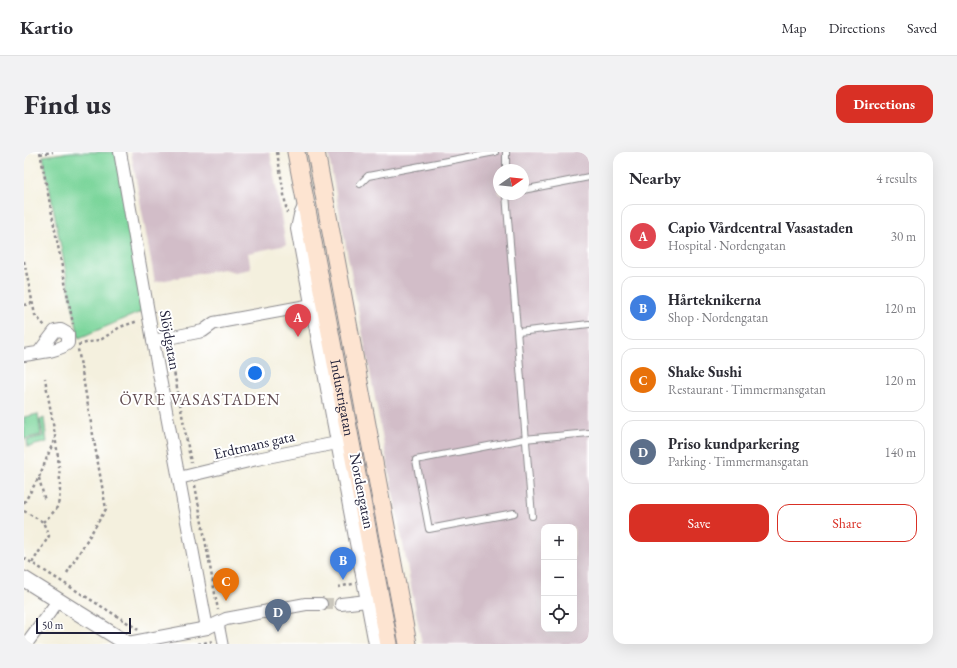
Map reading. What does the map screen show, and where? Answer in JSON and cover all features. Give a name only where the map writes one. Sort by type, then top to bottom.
[{"type":"main road","name":"Industrigatan","points":[[296,152],[390,644]]},
{"type":"main road","name":"Industrigatan","points":[[316,152],[408,644]]},
{"type":"street","name":"Slöjdgatan","points":[[120,152],[153,341],[207,628]]},
{"type":"street","name":"Nordengatan","points":[[306,202],[300,215],[297,229],[375,644]]},
{"type":"street","points":[[153,341],[203,331],[214,323],[312,305]]},
{"type":"street","points":[[24,355],[40,352]]},
{"type":"street","name":"Erdtmans gata","points":[[179,478],[257,459],[337,443]]},
{"type":"street","points":[[24,579],[58,601],[133,643],[207,628],[226,619],[300,605],[321,604]]},
{"type":"street","points":[[341,604],[367,600]]},
{"type":"street","points":[[26,644],[58,601]]},
{"type":"street","points":[[219,623],[222,642]]},
{"type":"lane","points":[[360,184],[368,176],[494,152]]},
{"type":"lane","points":[[506,152],[506,164]]},
{"type":"lane","points":[[529,189],[589,177]]},
{"type":"lane","points":[[507,200],[518,332],[524,439],[532,516]]},
{"type":"lane","points":[[518,332],[589,324]]},
{"type":"lane","points":[[514,513],[429,529],[416,460],[524,439],[589,433]]},
{"type":"path","points":[[53,152],[40,153],[74,330]]},
{"type":"path","points":[[277,152],[281,179]]},
{"type":"path","points":[[24,263],[35,315]]},
{"type":"path","points":[[24,305],[32,303]]},
{"type":"path","points":[[78,345],[102,339],[127,324],[150,318]]},
{"type":"path","points":[[67,573],[106,509],[76,337]]},
{"type":"path","points":[[42,522],[57,507],[61,489],[55,438],[44,378]]},
{"type":"path","points":[[24,503],[39,477],[55,438]]},
{"type":"path","points":[[39,477],[45,501]]},
{"type":"path","points":[[24,511],[42,522],[49,536],[32,563]]},
{"type":"path","points":[[24,558],[136,628],[133,643]]},
{"type":"path","points":[[198,644],[222,642]]},
{"type":"shaded area","points":[[131,152],[270,152],[286,245],[248,253],[251,269],[235,272],[223,269],[155,282]]},
{"type":"shaded area","points":[[328,152],[589,152],[589,644],[422,644]]},
{"type":"green space","points":[[71,152],[116,152],[143,311],[79,338],[43,156]]},
{"type":"green space","points":[[38,414],[41,435],[24,439],[24,417]]},
{"type":"green space","points":[[44,418],[47,442],[28,447],[27,440],[43,436],[40,420]]},
{"type":"tunnel","points":[[321,604],[341,604]]},
{"type":"place","name":"Capio Vårdcentral Vasastaden","points":[[298,337]]},
{"type":"place","name":"Hårteknikerna","points":[[343,580]]},
{"type":"place","name":"Shake Sushi","points":[[226,601]]},
{"type":"place","name":"Priso kundparkering","points":[[278,632]]},
{"type":"district","name":"ÖVRE VASASTADEN","points":[[200,399]]}]
